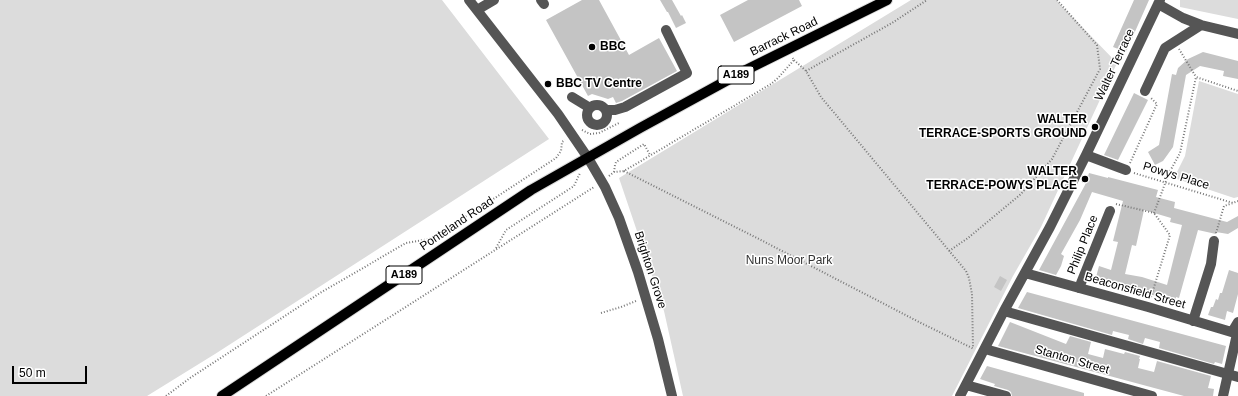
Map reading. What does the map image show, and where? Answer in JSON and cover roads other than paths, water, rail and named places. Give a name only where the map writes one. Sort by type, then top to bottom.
[{"type":"main road","name":"Barrack Road","points":[[588,158],[746,70],[885,1]]},
{"type":"main road","name":"Ponteland Road","points":[[222,396],[531,190],[588,158]]},
{"type":"street","name":"Brighton Grove","points":[[469,0],[549,103],[588,158],[602,181],[622,225],[632,254],[646,297],[672,396]]},
{"type":"street","points":[[477,10],[494,0]]},
{"type":"street","points":[[1159,2],[1183,18],[1201,25],[1238,34]]},
{"type":"street","name":"Walter Terrace","points":[[960,396],[1004,311],[1050,228],[1159,2]]},
{"type":"street","points":[[1145,91],[1165,48],[1201,25]]},
{"type":"street","points":[[606,110],[615,110],[625,107],[687,73],[666,30]]},
{"type":"street","points":[[572,97],[590,108]]},
{"type":"street","points":[[595,105],[602,106],[606,110],[607,116],[605,122],[600,125],[594,124],[589,120],[588,114],[590,108],[595,105]]},
{"type":"street","points":[[1086,155],[1126,170]]},
{"type":"street","name":"Philip Place","points":[[1079,288],[1110,211]]},
{"type":"street","points":[[1193,321],[1211,264],[1214,242]]},
{"type":"street","name":"Beaconsfield Street","points":[[1025,273],[1236,333]]},
{"type":"street","points":[[1004,311],[1233,375]]},
{"type":"street","points":[[1223,396],[1233,375],[1238,322]]},
{"type":"street","name":"Stanton Street","points":[[985,349],[1152,396]]},
{"type":"street","points":[[966,385],[1006,396]]},
{"type":"place","name":"BBC","points":[[592,47]]},
{"type":"place","name":"BBC TV Centre","points":[[548,84]]},
{"type":"place","name":"WALTER TERRACE-SPORTS GROUND","points":[[1095,127]]},
{"type":"place","name":"WALTER TERRACE-POWYS PLACE","points":[[1085,179]]},
{"type":"park label","name":"Nuns Moor Park","points":[[789,261]]}]
